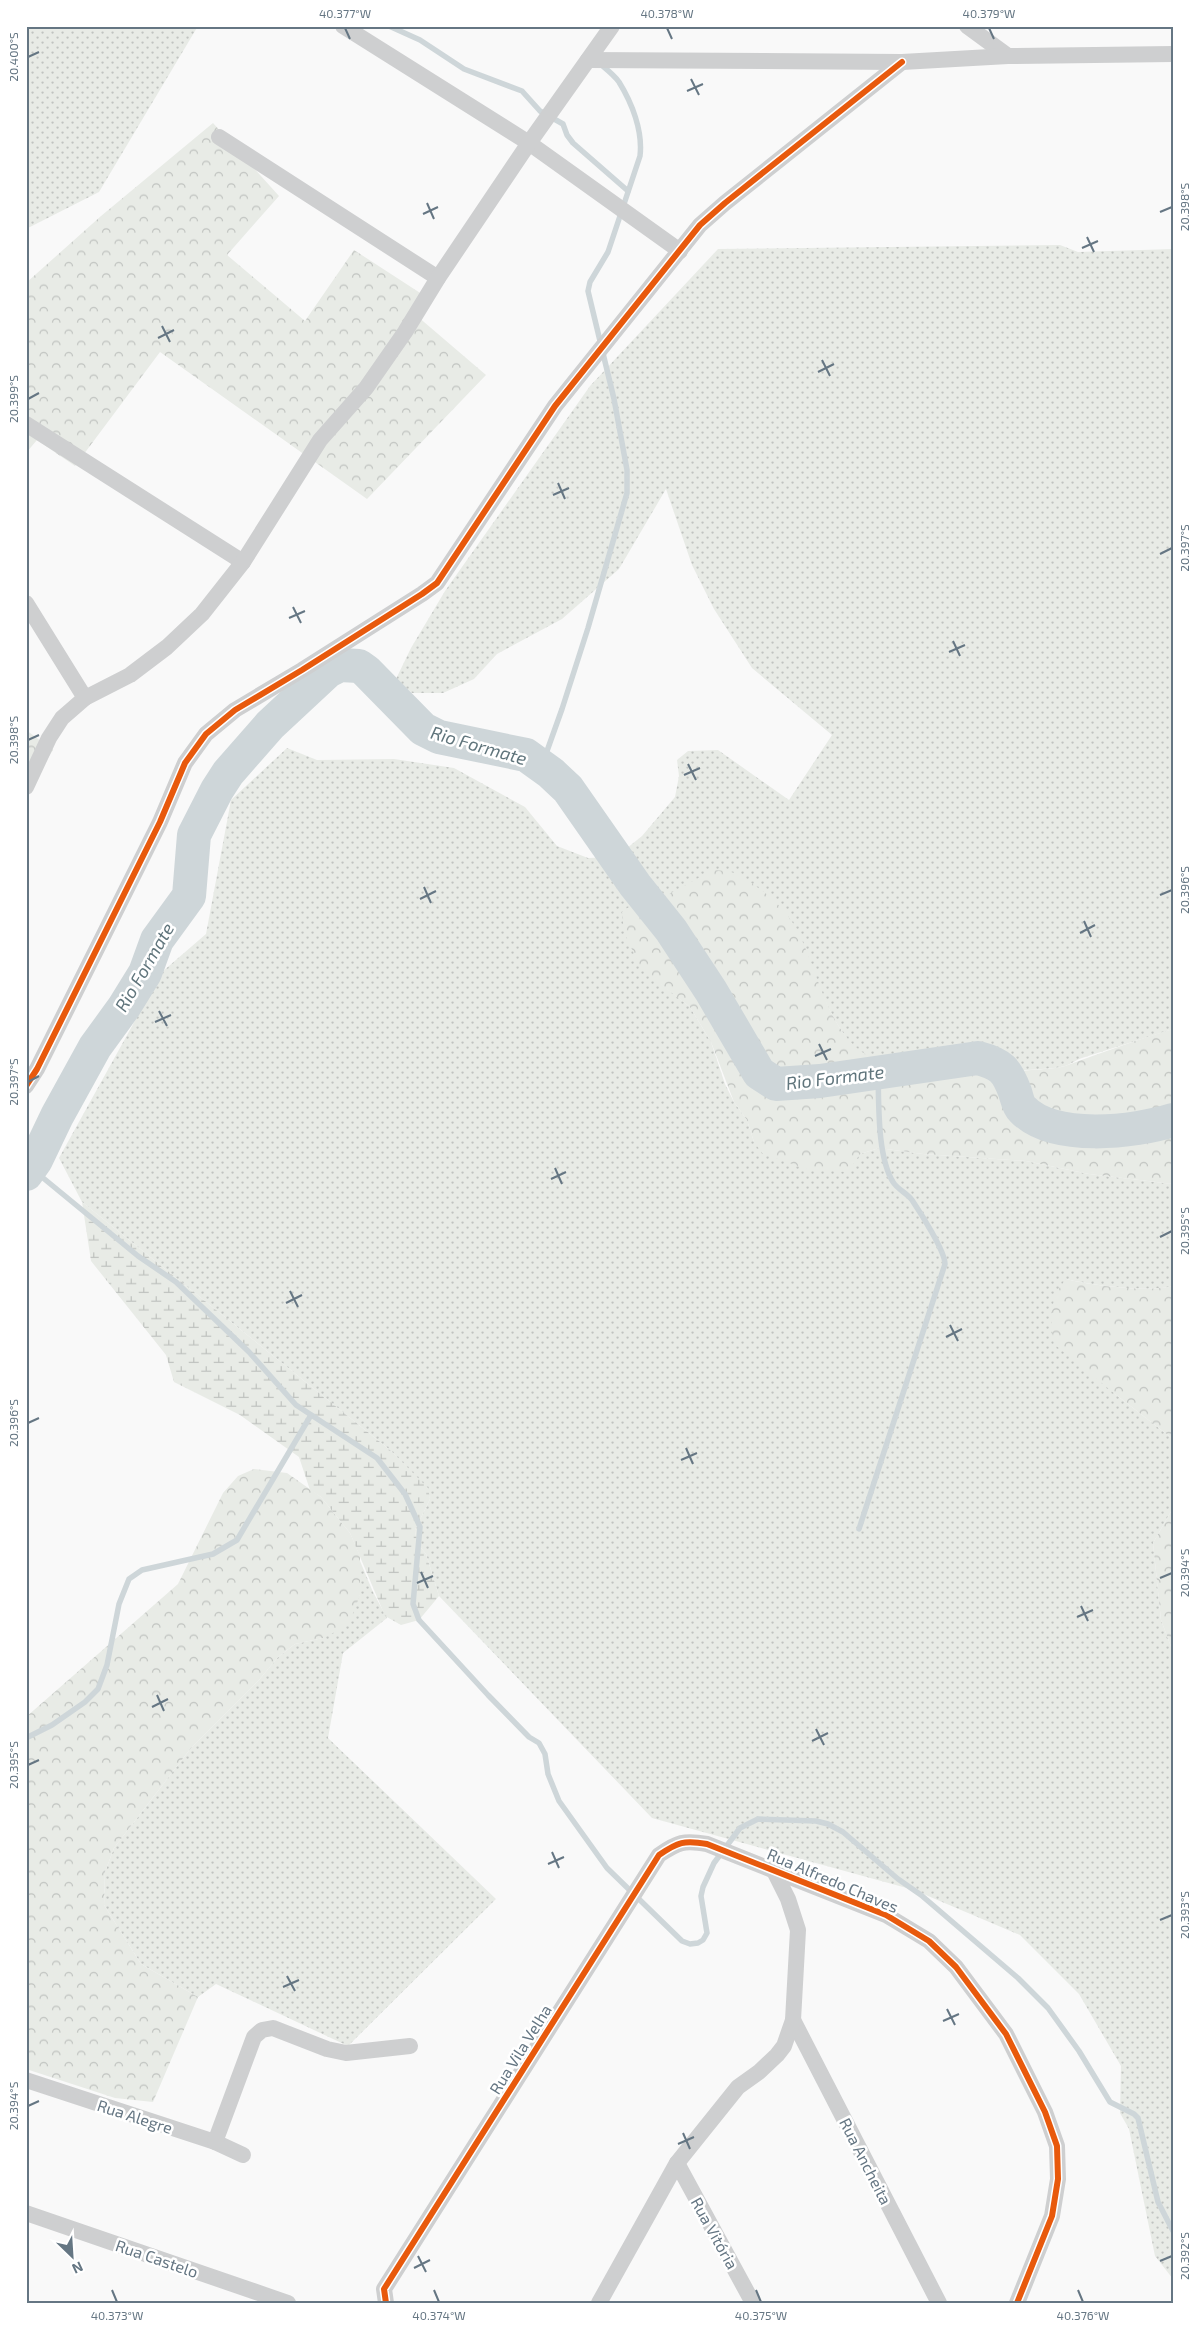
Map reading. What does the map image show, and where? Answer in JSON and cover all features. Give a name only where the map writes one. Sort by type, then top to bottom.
[{"type":"street","points":[[343,26],[529,143],[680,251]]},
{"type":"street","points":[[26,787],[49,738],[62,718],[85,698],[130,675],[167,647],[202,614],[243,562],[320,440],[366,388],[529,143],[612,26]]},
{"type":"street","points":[[968,26],[1008,56]]},
{"type":"street","points":[[588,60],[902,62],[1008,56],[1173,54]]},
{"type":"street","points":[[26,1086],[37,1069],[160,822],[185,763],[206,734],[235,710],[302,670],[437,583],[555,406],[700,225],[902,62]]},
{"type":"street","points":[[218,137],[438,278]]},
{"type":"street","points":[[27,426],[243,562]]},
{"type":"street","points":[[26,603],[85,698]]},
{"type":"street","name":"Rua Vila Velha","points":[[386,2303],[384,2289],[659,1855],[682,1842],[707,1844]]},
{"type":"street","name":"Rua Alfredo Chaves","points":[[707,1844],[886,1915],[929,1941],[956,1967],[1006,2034],[1045,2112],[1057,2146],[1058,2179],[1052,2216],[1017,2303]]},
{"type":"street","points":[[598,2303],[676,2163],[738,2087],[777,2055],[784,2046],[792,2020],[798,1930],[788,1899],[773,1869]]},
{"type":"street","name":"Rua Ancheita","points":[[792,2020],[939,2303]]},
{"type":"street","points":[[215,2142],[254,2037],[262,2030],[273,2028],[327,2049],[346,2053],[410,2046]]},
{"type":"street","name":"Rua Alegre","points":[[26,2080],[215,2142],[243,2155]]},
{"type":"street","name":"Rua Vitória","points":[[676,2163],[753,2303]]},
{"type":"street","name":"Rua Castelo","points":[[26,2213],[288,2303]]},
{"type":"green space","points":[[26,26],[198,26],[99,192],[26,229]]},
{"type":"green space","points":[[213,123],[279,196],[227,255],[305,321],[354,250],[431,300],[417,316],[486,375],[367,499],[160,352],[75,466],[37,440],[26,453],[26,283],[101,216]]},
{"type":"green space","points":[[1060,245],[1078,252],[1173,249],[1173,1029],[1056,1068],[959,1074],[908,1070],[885,1064],[865,1055],[849,1041],[840,1029],[825,1001],[795,928],[679,890],[660,899],[641,898],[641,968],[690,1007],[711,1042],[725,1084],[734,1102],[747,1120],[754,1142],[860,1154],[879,1148],[923,1154],[1026,1161],[1089,1174],[1173,1184],[1173,1286],[1150,1289],[1104,1286],[1066,1279],[1115,1394],[1173,1439],[1173,1508],[1153,1543],[1161,1620],[1173,1652],[1173,2279],[1155,2256],[1129,2129],[1120,2113],[1121,2066],[1079,1994],[1020,1935],[914,1890],[652,1818],[439,1596],[426,1554],[417,1543],[415,1530],[430,1499],[427,1488],[390,1450],[82,1202],[59,1158],[162,972],[206,934],[231,800],[287,748],[317,760],[394,759],[454,768],[525,807],[557,846],[588,858],[616,857],[642,836],[675,797],[679,776],[677,760],[688,751],[718,750],[789,800],[832,735],[752,668],[714,609],[692,565],[666,489],[619,569],[562,619],[497,654],[474,679],[443,693],[412,693],[396,679],[411,648],[445,591],[590,386],[718,249]]},
{"type":"green space","points":[[26,730],[53,750],[31,785],[26,785]]},
{"type":"green space","points":[[713,870],[739,875],[778,904],[796,928],[824,998],[842,1031],[853,1045],[867,1055],[886,1063],[906,1069],[948,1074],[1053,1068],[1065,1066],[1173,1029],[1173,1184],[1089,1174],[1026,1161],[923,1154],[879,1148],[860,1154],[848,1172],[807,1169],[763,1154],[754,1142],[747,1120],[734,1102],[711,1042],[690,1007],[641,969],[624,932],[622,912],[641,898],[660,899]]},
{"type":"green space","points":[[82,1202],[390,1450],[428,1488],[430,1499],[415,1530],[417,1543],[426,1554],[439,1596],[419,1620],[401,1625],[385,1616],[350,1533],[321,1497],[310,1490],[299,1457],[240,1415],[174,1382],[166,1355],[91,1261]]},
{"type":"green space","points":[[1066,1279],[1104,1286],[1150,1289],[1173,1286],[1173,1439],[1054,1344],[1052,1310],[1056,1294]]},
{"type":"green space","points":[[254,1469],[287,1473],[321,1497],[350,1533],[360,1556],[360,1595],[352,1616],[339,1630],[323,1638],[295,1644],[278,1657],[259,1680],[191,1748],[114,1848],[105,1872],[104,1905],[141,1964],[198,1997],[153,2102],[115,2098],[26,2069],[26,1717],[178,1584],[223,1493],[238,1476]]},
{"type":"green space","points":[[1173,1508],[1173,1652],[1161,1620],[1153,1543]]},
{"type":"green space","points":[[360,1561],[373,1592],[387,1618],[343,1653],[328,1738],[496,1899],[348,2046],[216,1984],[198,1997],[141,1964],[104,1905],[105,1872],[114,1848],[191,1748],[259,1680],[278,1657],[295,1644],[323,1638],[360,1595]]},
{"type":"waterway","points":[[389,26],[420,40],[464,69],[522,91],[540,111],[563,124],[567,135],[573,143],[628,191]]},
{"type":"waterway","points":[[542,765],[588,628],[627,493],[627,470],[614,399],[588,291],[590,282],[608,252],[640,156],[640,137],[636,118],[624,90],[617,79],[599,63]]},
{"type":"waterway","name":"Rio Formate","points":[[26,1174],[36,1160],[57,1116],[95,1047],[124,1007],[145,973],[157,940],[189,896],[194,835],[217,790],[228,773],[270,725],[328,671],[340,665],[359,666],[366,671],[423,729],[439,737],[526,755],[551,773],[568,789],[635,885],[671,930],[711,991],[759,1073],[776,1084],[820,1081],[978,1058],[998,1066],[1006,1073],[1022,1109],[1036,1119],[1053,1126],[1073,1130],[1117,1130],[1138,1128],[1173,1120]]},
{"type":"waterway","points":[[859,1529],[945,1264],[937,1241],[921,1213],[910,1198],[893,1182],[888,1171],[881,1144],[878,1073]]},
{"type":"waterway","points":[[31,1168],[138,1256],[176,1282],[249,1352],[296,1405],[377,1458],[405,1494],[420,1527],[413,1604],[419,1620],[488,1695],[529,1737],[539,1743],[545,1754],[548,1774],[559,1801],[607,1868],[682,1941],[690,1944],[698,1943],[703,1940],[707,1933],[701,1896],[703,1887],[714,1863],[740,1828],[758,1819],[816,1821],[828,1824],[843,1832],[898,1879],[921,1895],[1018,1978],[1048,2008],[1079,2051],[1110,2102],[1138,2118],[1158,2202],[1173,2231]]},
{"type":"waterway","points":[[26,1738],[52,1725],[85,1702],[98,1689],[107,1665],[119,1604],[129,1579],[142,1570],[213,1554],[237,1540],[311,1415]]},
{"type":"cycle path","points":[[26,1086],[37,1069],[160,822],[185,763],[206,734],[235,710],[302,670],[437,583],[555,406],[700,225],[902,62]]},
{"type":"cycle path","points":[[386,2303],[384,2289],[659,1855],[671,1847],[687,1842],[707,1844],[886,1915],[929,1941],[956,1967],[1006,2034],[1045,2112],[1057,2146],[1058,2179],[1052,2216],[1017,2303]]}]
